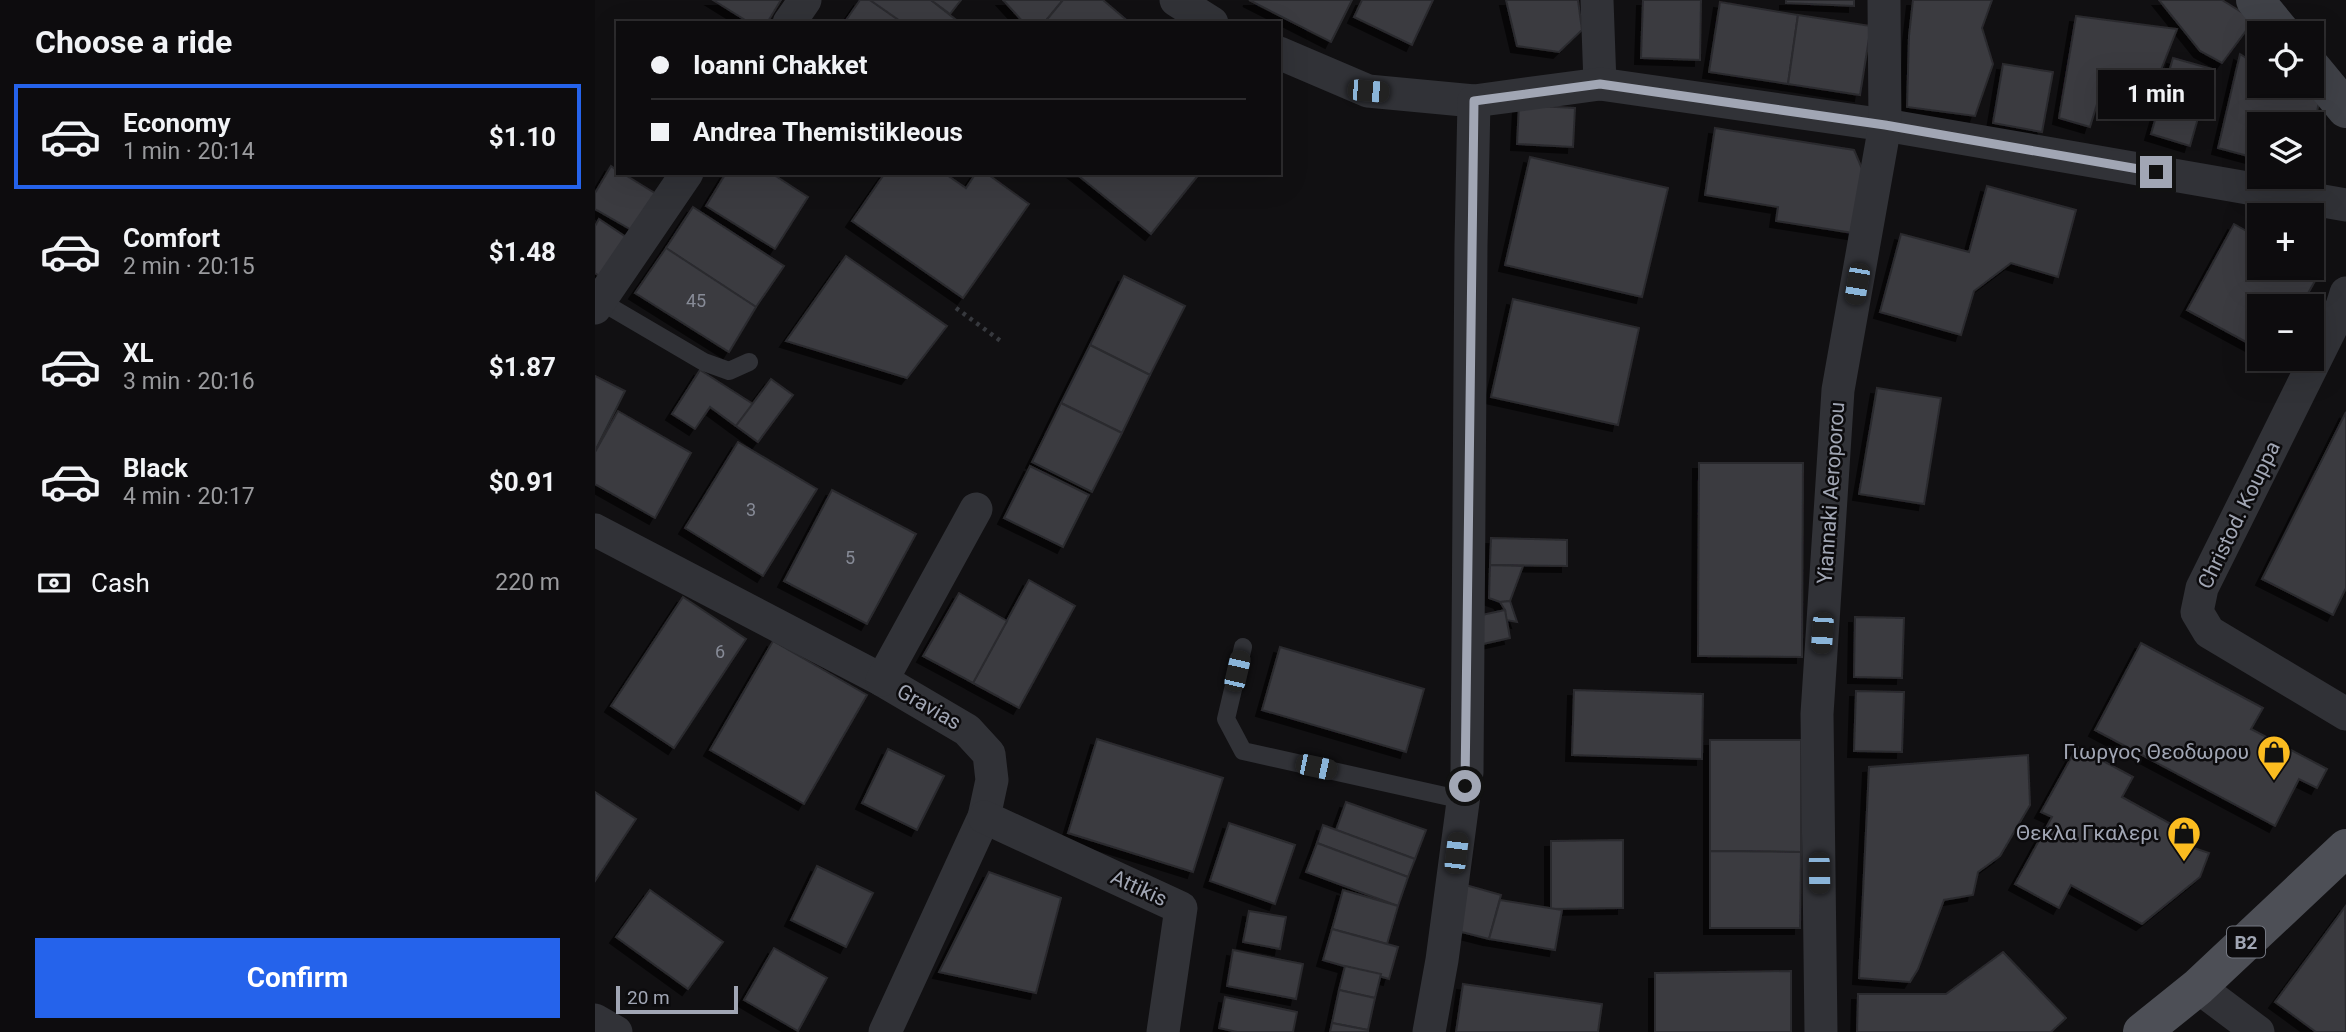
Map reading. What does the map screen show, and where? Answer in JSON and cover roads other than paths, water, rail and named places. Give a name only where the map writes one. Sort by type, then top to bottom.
[{"type":"main road","points":[[2255,0],[2272,21]]},
{"type":"main road","points":[[2324,82],[2346,109]]},
{"type":"main road","name":"B2","points":[[2155,1030],[2346,848]]},
{"type":"street","points":[[790,21],[805,0]]},
{"type":"street","points":[[1176,0],[1209,21]]},
{"type":"street","points":[[1597,0],[1600,84]]},
{"type":"street","name":"Yiannaki Aeroporou","points":[[1821,1032],[1817,714],[1838,390],[1885,125],[1884,0]]},
{"type":"street","points":[[1281,54],[1368,91],[1474,101],[1600,84],[1885,125],[2346,205]]},
{"type":"street","points":[[1429,1032],[1442,960],[1467,772],[1470,258],[1474,101]]},
{"type":"street","points":[[597,304],[686,175]]},
{"type":"street","name":"Christod. Kouppa","points":[[2346,293],[2342,306],[2202,588],[2197,612],[2209,632],[2346,714]]},
{"type":"street","points":[[882,680],[976,509]]},
{"type":"street","name":"Gravias","points":[[595,530],[882,680],[967,730],[989,754],[992,780],[984,817],[885,1032]]},
{"type":"street","name":"Attikis","points":[[984,817],[1181,908],[1163,1032]]},
{"type":"street","points":[[2198,987],[2258,1032]]},
{"type":"street","points":[[595,1020],[616,1032]]},
{"type":"lane","points":[[597,304],[704,362],[729,371],[749,362]]},
{"type":"lane","points":[[1243,647],[1226,719],[1243,751],[1463,800]]},
{"type":"place","name":"Γιωργος Θεοδωρου","points":[[2274,782]]},
{"type":"place","name":"Θεκλα Γκαλερι","points":[[2184,863]]}]
